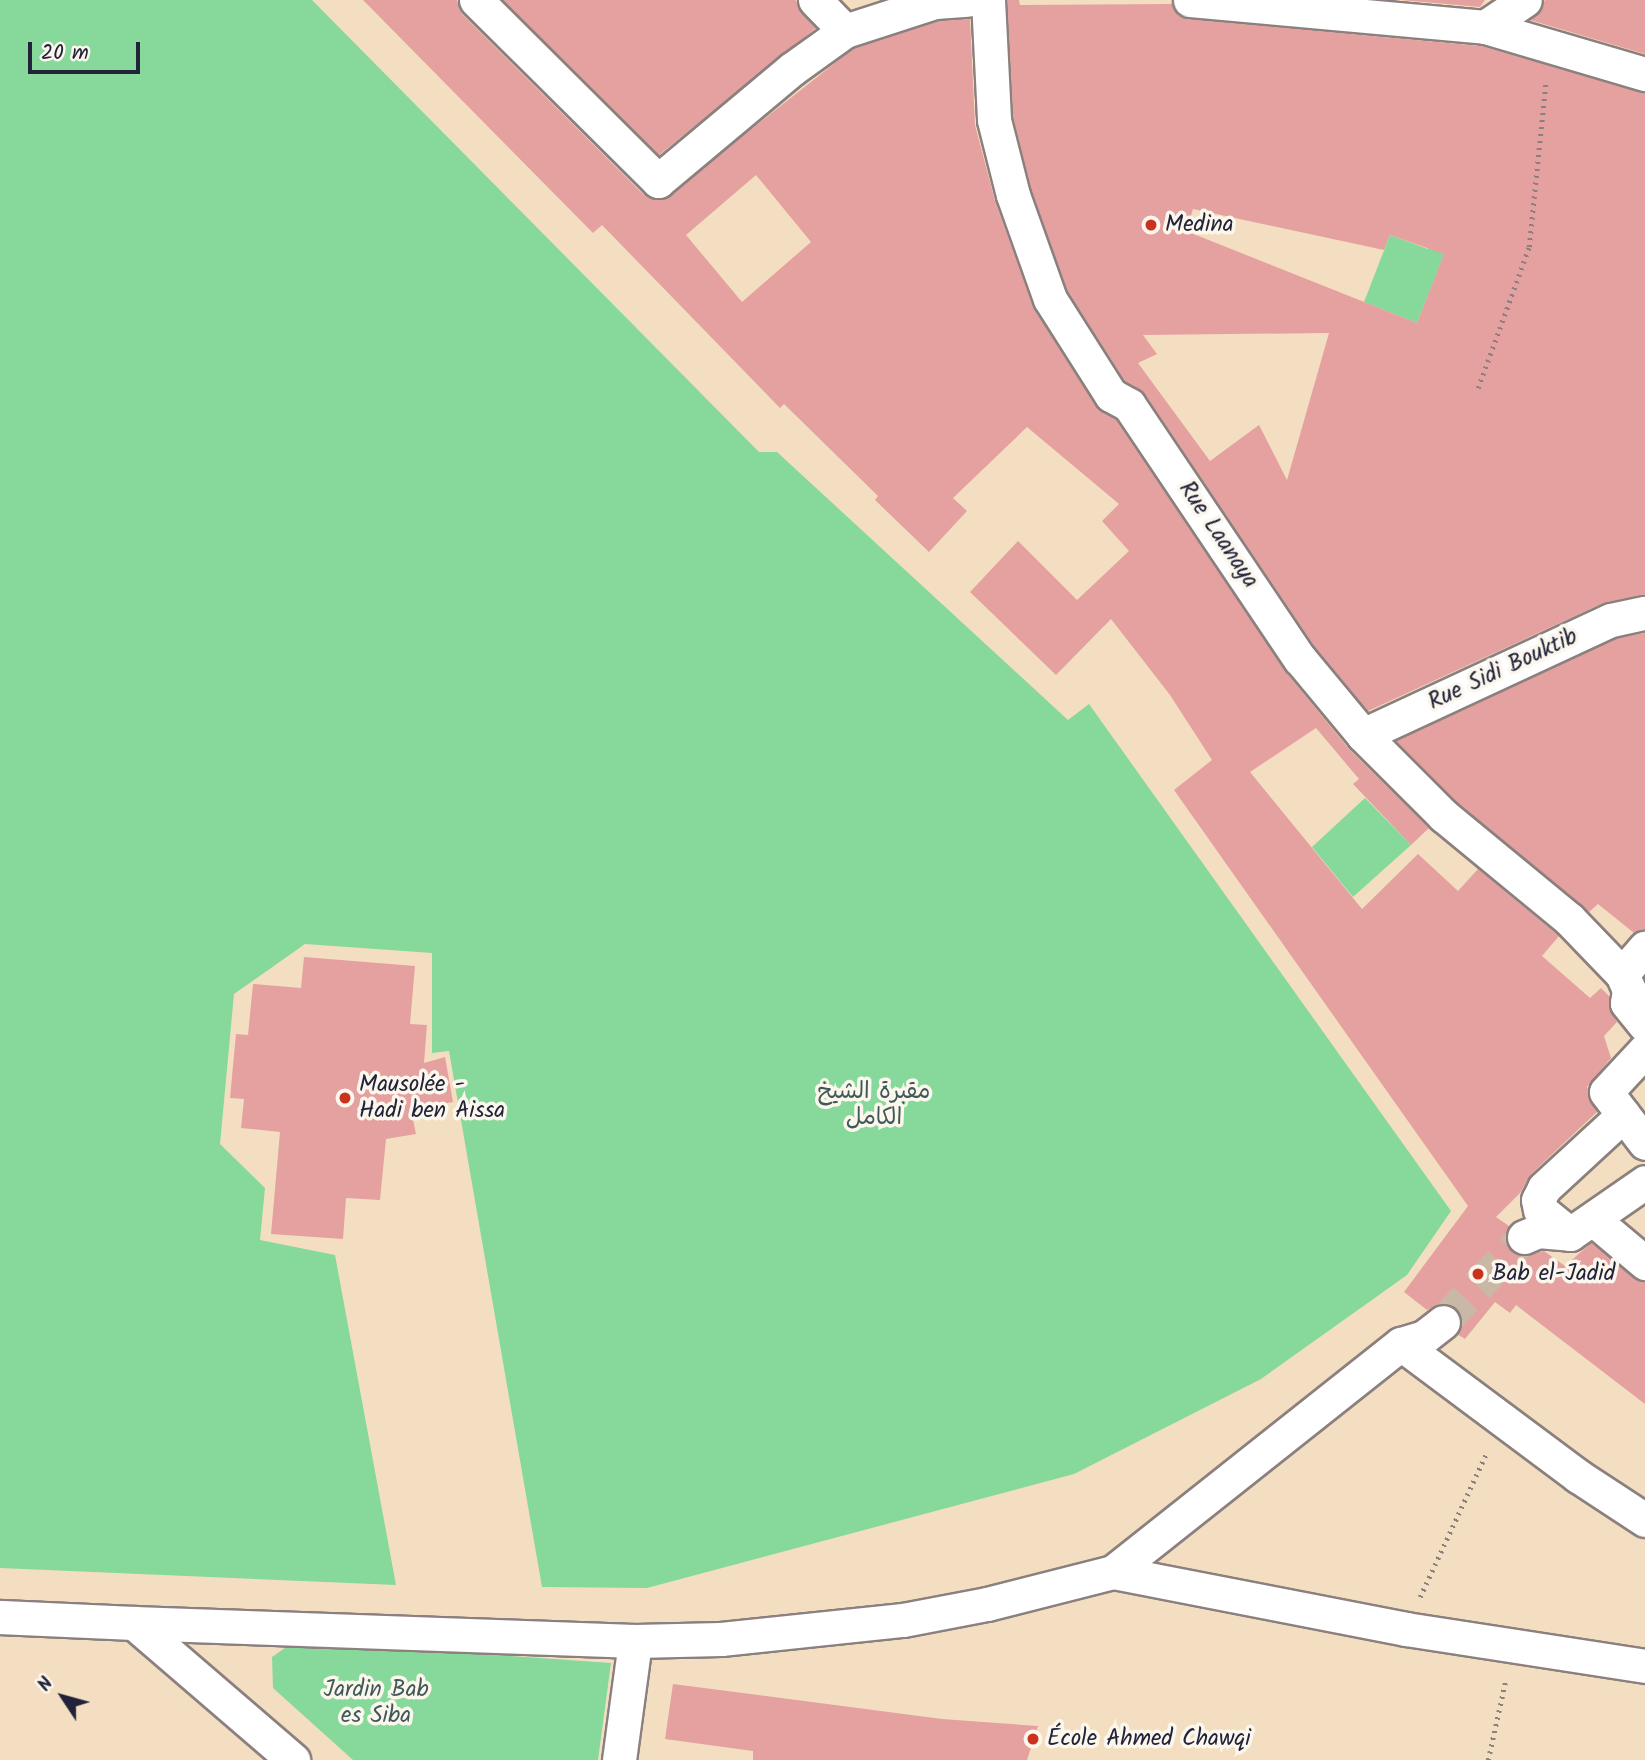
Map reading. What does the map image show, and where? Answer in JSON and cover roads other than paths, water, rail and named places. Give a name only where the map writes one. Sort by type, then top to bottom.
[{"type":"street","points":[[476,0],[658,181],[792,69],[845,31],[934,1],[967,0]]},
{"type":"street","points":[[815,0],[845,31]]},
{"type":"street","name":"Rue Laanaya","points":[[988,0],[994,120],[1013,195],[1050,299],[1111,395],[1129,405],[1300,659],[1363,735],[1444,816],[1535,888],[1622,974]]},
{"type":"street","points":[[1190,0],[1360,9],[1485,27],[1645,74]]},
{"type":"street","points":[[1485,27],[1525,0]]},
{"type":"street","name":"Rue Sidi Bouktib","points":[[1363,735],[1611,620],[1645,612]]},
{"type":"street","points":[[1645,948],[1622,974],[1629,990],[1628,1003],[1645,1025]]},
{"type":"street","points":[[1645,1050],[1606,1091],[1645,1143]]},
{"type":"street","points":[[1623,1115],[1544,1188],[1538,1200],[1541,1210],[1582,1227],[1645,1263]]},
{"type":"street","points":[[1524,1237],[1538,1231],[1582,1227],[1645,1182]]},
{"type":"street","points":[[1113,1572],[1401,1344],[1424,1337],[1443,1322]]},
{"type":"street","points":[[1401,1344],[1502,1420],[1645,1520]]},
{"type":"street","points":[[0,1617],[635,1641],[721,1639],[903,1620],[1113,1572],[1406,1629],[1645,1666]]},
{"type":"street","points":[[134,1623],[293,1760]]},
{"type":"street","points":[[620,1760],[635,1641]]},
{"type":"tunnel","points":[[1443,1322],[1524,1237]]},
{"type":"place","name":"Medina","points":[[1151,225]]},
{"type":"place","name":"Mausolée - Hadi ben Aissa","points":[[345,1098]]},
{"type":"place","name":"Bab el-Jadid","points":[[1478,1274]]},
{"type":"place","name":"École Ahmed Chawqi","points":[[1033,1739]]},
{"type":"park label","name":"مقبرة الشيخ الكامل","points":[[874,1105]]},
{"type":"park label","name":"Jardin Bab es Siba","points":[[376,1703]]}]
